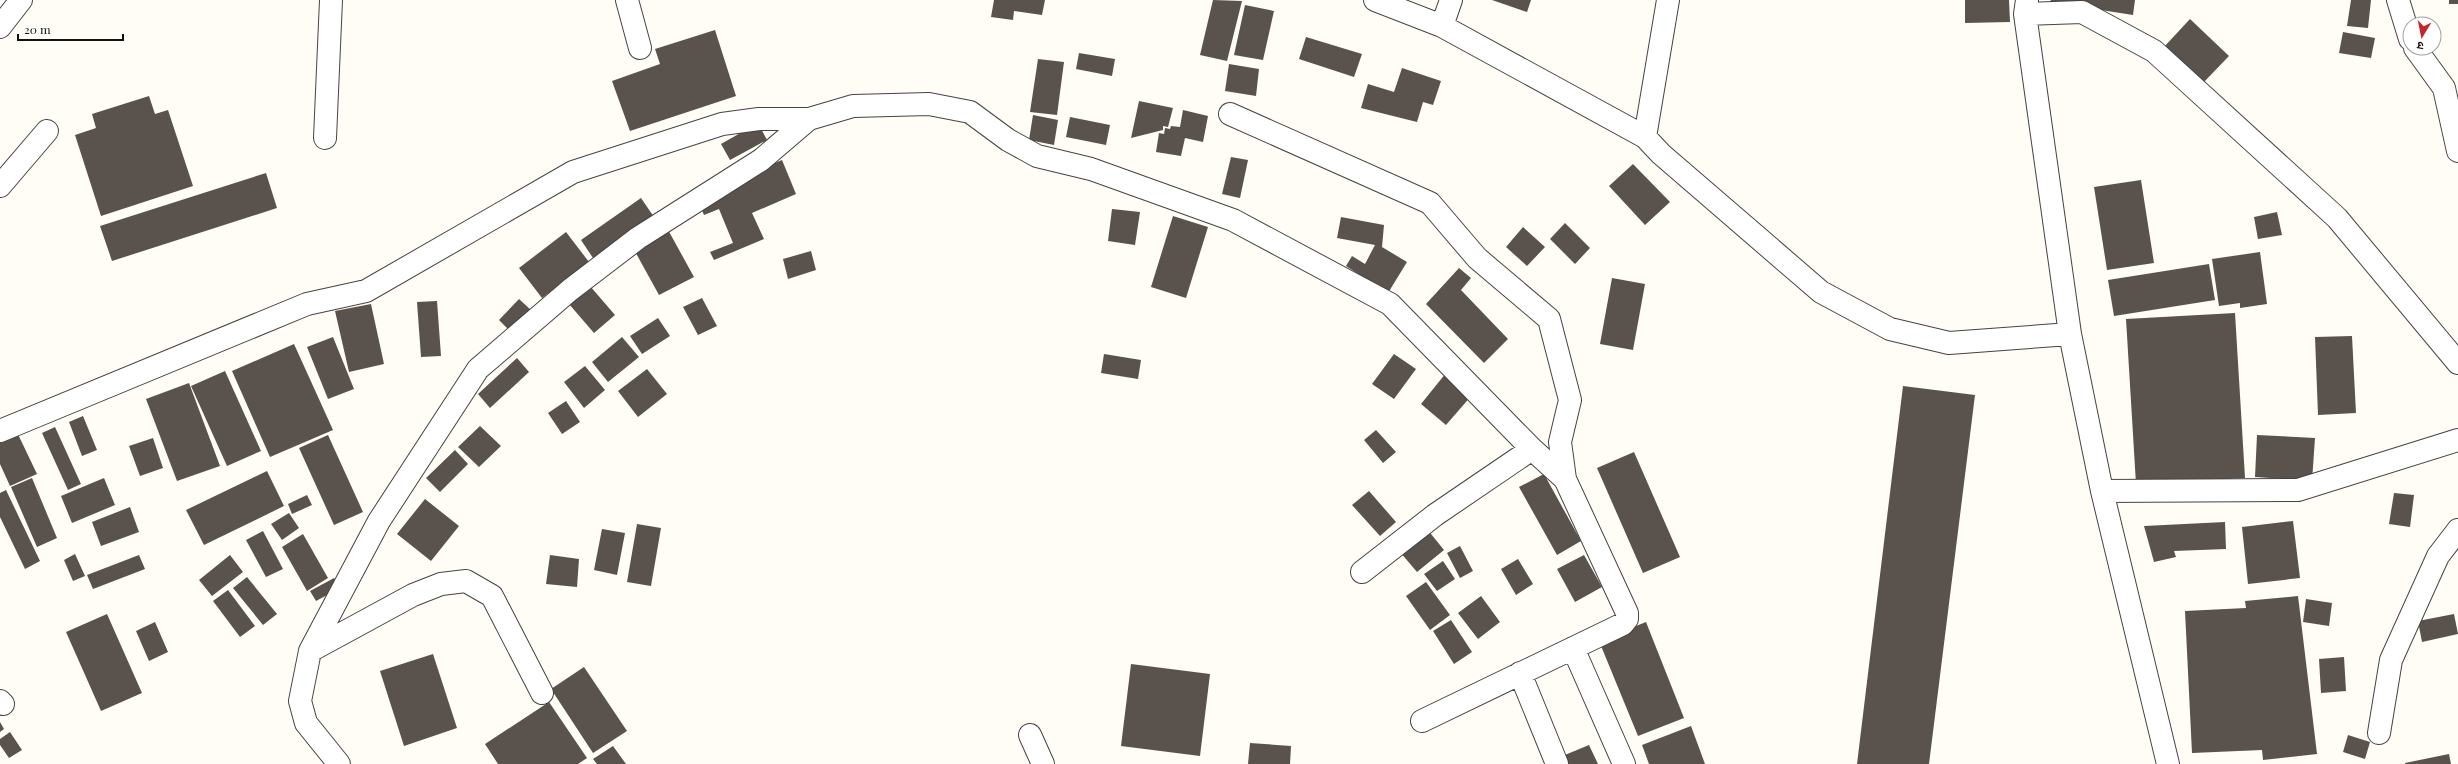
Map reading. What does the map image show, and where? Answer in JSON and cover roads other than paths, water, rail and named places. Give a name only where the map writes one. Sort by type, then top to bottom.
[{"type":"street","points":[[0,27],[21,0]]},
{"type":"street","points":[[325,138],[332,0]]},
{"type":"street","points":[[627,0],[640,48]]},
{"type":"street","points":[[1375,0],[1442,26],[1645,137],[1661,154],[1821,292],[1890,329],[1949,343],[2070,334]]},
{"type":"street","points":[[1442,26],[1451,0]]},
{"type":"street","points":[[1645,137],[1668,0]]},
{"type":"street","points":[[2398,0],[2403,16]]},
{"type":"street","points":[[2168,764],[2102,491],[2070,334],[2026,7],[2082,12],[2154,51],[2336,218],[2458,363]]},
{"type":"street","points":[[2421,56],[2444,88],[2458,151]]},
{"type":"street","points":[[0,431],[307,304],[366,291],[388,281],[412,264],[573,172],[722,124],[759,119],[809,119],[853,106],[929,104],[970,112],[1008,140],[1037,156],[1091,169],[1233,220],[1390,304],[1532,449],[1565,479]]},
{"type":"street","points":[[1230,114],[1430,203],[1477,258],[1549,319],[1570,400],[1560,442],[1565,479],[1627,612],[1623,624],[1422,721]]},
{"type":"street","points":[[339,764],[306,723],[300,701],[310,652],[379,521],[478,369],[570,290],[638,238],[761,160],[809,119]]},
{"type":"street","points":[[0,186],[47,131]]},
{"type":"street","points":[[2102,491],[2298,490],[2458,440]]},
{"type":"street","points":[[1362,572],[1435,515],[1532,449]]},
{"type":"street","points":[[2379,733],[2391,660],[2438,556],[2458,530]]},
{"type":"street","points":[[310,652],[413,595],[441,584],[466,581],[492,596],[542,693]]},
{"type":"street","points":[[1573,648],[1624,764]]},
{"type":"street","points":[[1520,673],[1557,764]]},
{"type":"street","points":[[1030,735],[1043,764]]}]
